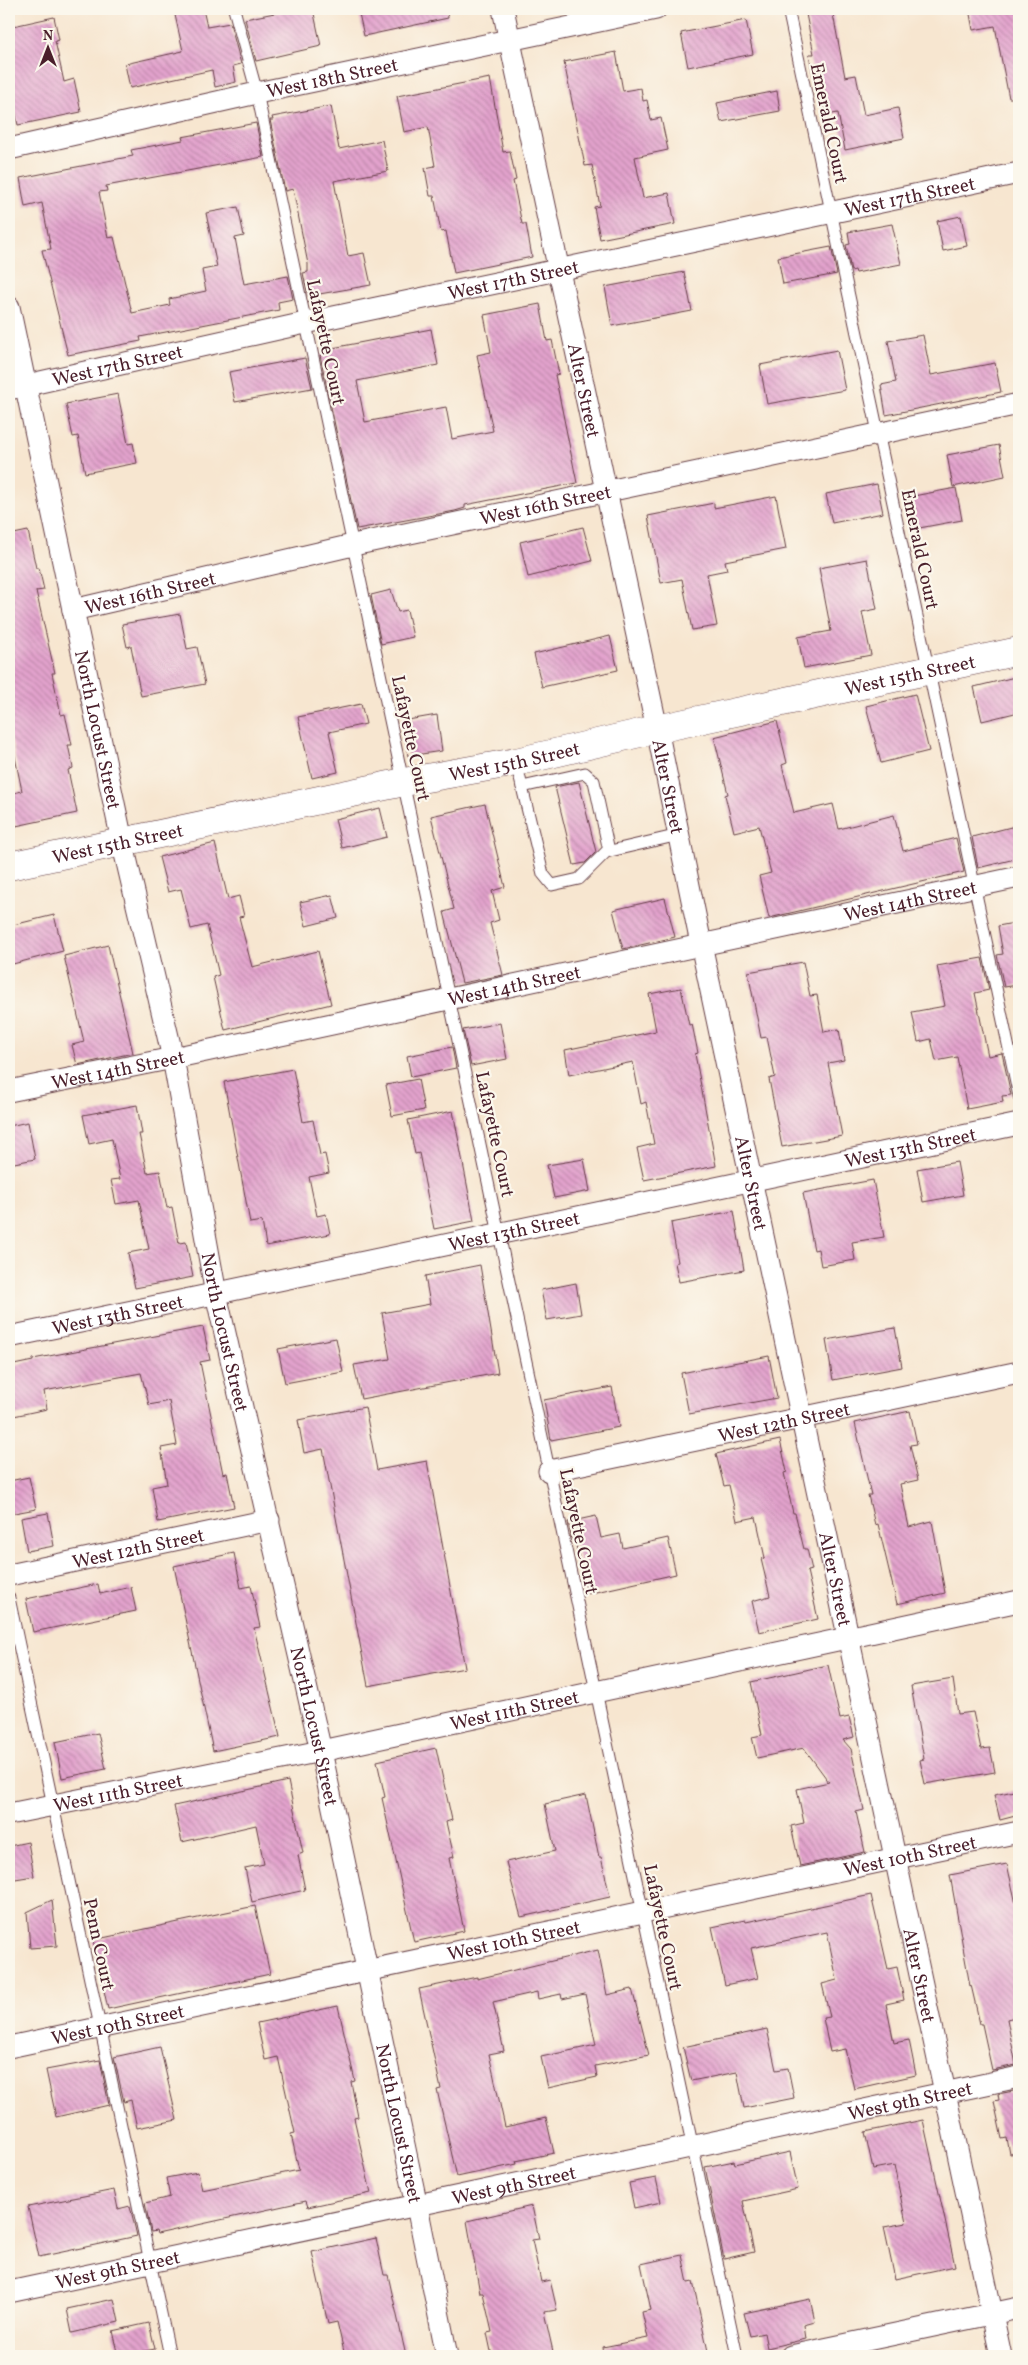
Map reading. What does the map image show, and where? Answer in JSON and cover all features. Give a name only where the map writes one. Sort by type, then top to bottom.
[{"type":"main road","name":"West 15th Street","points":[[9,866],[404,782],[519,774],[657,729],[1019,651]]},
{"type":"street","name":"Alter Street","points":[[503,9],[1001,2356]]},
{"type":"street","name":"West 18th Street","points":[[9,149],[257,93],[656,9]]},
{"type":"street","name":"West 17th Street","points":[[18,387],[305,323],[1019,173]]},
{"type":"street","name":"North Locust Street","points":[[9,307],[18,387],[73,610],[122,841],[173,1058],[216,1294],[320,1750],[366,1972],[418,2206],[447,2356]]},
{"type":"street","name":"West 16th Street","points":[[73,610],[353,545],[1019,404]]},
{"type":"street","name":"West 14th Street","points":[[9,1091],[173,1058],[1019,877]]},
{"type":"street","name":"West 13th Street","points":[[9,1337],[1019,1124]]},
{"type":"street","name":"West 12th Street","points":[[549,1471],[1019,1372]]},
{"type":"street","name":"West 12th Street","points":[[9,1575],[269,1520]]},
{"type":"street","name":"West 11th Street","points":[[9,1814],[320,1750],[1019,1600]]},
{"type":"street","name":"West 10th Street","points":[[9,2047],[100,2026],[366,1972],[1019,1832]]},
{"type":"street","name":"West 9th Street","points":[[9,2292],[1019,2077]]},
{"type":"street","points":[[791,2356],[1019,2308]]},
{"type":"lane","name":"Lafayette Court","points":[[234,9],[257,93],[737,2356]]},
{"type":"lane","name":"Emerald Court","points":[[788,9],[1019,1096]]},
{"type":"lane","points":[[609,851],[594,781],[585,773],[519,774],[543,874],[552,885],[579,879],[606,852],[679,835]]},
{"type":"lane","name":"Penn Court","points":[[9,1598],[170,2356]]},
{"type":"building","points":[[203,9],[207,27],[230,23],[241,64],[233,66],[236,82],[215,87],[212,70],[130,88],[125,64],[183,51],[175,15]]},
{"type":"building","points":[[294,9],[313,9],[321,46],[256,61],[245,19]]},
{"type":"building","points":[[358,9],[447,9],[448,18],[364,36]]},
{"type":"building","points":[[805,9],[832,9],[845,77],[856,75],[864,115],[898,108],[904,138],[845,150],[838,113],[827,115],[819,75],[813,76],[809,54],[814,54]]},
{"type":"building","points":[[969,9],[1019,9],[1019,98],[1009,98],[995,26],[973,30]]},
{"type":"building","points":[[54,17],[59,40],[55,41],[64,82],[74,79],[81,112],[18,125],[9,85],[9,27]]},
{"type":"building","points":[[746,20],[753,54],[688,67],[681,33]]},
{"type":"building","points":[[616,52],[623,91],[641,88],[643,101],[647,100],[651,120],[661,118],[668,150],[635,157],[643,198],[669,193],[675,224],[600,239],[594,207],[600,206],[592,165],[585,166],[564,62]]},
{"type":"building","points":[[490,78],[503,152],[510,151],[516,180],[513,181],[522,224],[526,224],[532,257],[454,273],[446,231],[441,232],[434,196],[430,196],[425,168],[435,166],[428,127],[404,132],[397,96]]},
{"type":"building","points":[[777,91],[780,111],[721,122],[717,103]]},
{"type":"building","points":[[331,106],[339,149],[382,140],[388,171],[334,181],[348,256],[364,253],[371,285],[308,296],[303,273],[308,272],[308,264],[293,189],[285,191],[270,120],[273,120],[272,117]]},
{"type":"building","points":[[256,123],[263,157],[106,186],[107,191],[99,192],[108,238],[114,237],[132,313],[170,305],[169,299],[206,291],[202,270],[217,267],[206,213],[238,207],[244,236],[235,238],[244,284],[288,276],[293,299],[278,302],[279,310],[140,337],[141,341],[68,355],[42,250],[51,249],[42,203],[25,207],[20,178],[133,156],[131,150],[183,140],[182,137]]},
{"type":"building","points":[[961,216],[967,246],[943,251],[937,221]]},
{"type":"building","points":[[892,224],[901,264],[856,273],[855,270],[851,271],[846,245],[850,244],[848,232]]},
{"type":"building","points":[[831,247],[837,274],[783,284],[778,257]]},
{"type":"building","points":[[684,272],[692,311],[612,326],[605,287]]},
{"type":"building","points":[[540,304],[547,341],[552,340],[559,374],[555,375],[577,483],[465,505],[465,508],[455,511],[357,529],[320,355],[323,354],[322,350],[431,329],[438,365],[357,381],[365,422],[446,407],[452,439],[493,431],[477,355],[491,352],[484,315]]},
{"type":"building","points":[[923,335],[931,375],[995,363],[1001,392],[886,415],[881,385],[896,382],[888,341]]},
{"type":"building","points":[[837,350],[845,390],[767,404],[760,365]]},
{"type":"building","points":[[305,358],[312,388],[235,402],[229,372]]},
{"type":"building","points":[[118,394],[128,444],[133,443],[137,463],[85,473],[78,436],[73,437],[66,404]]},
{"type":"building","points":[[999,445],[1005,476],[953,487],[947,455]]},
{"type":"building","points":[[877,484],[883,513],[832,523],[826,494]]},
{"type":"building","points":[[956,488],[962,520],[914,529],[908,497]]},
{"type":"building","points":[[776,496],[786,549],[725,561],[727,570],[707,574],[717,626],[692,630],[682,579],[661,583],[648,516],[714,503],[714,508]]},
{"type":"building","points":[[583,527],[592,561],[528,577],[520,542]]},
{"type":"building","points":[[28,531],[36,568],[39,568],[44,590],[36,591],[55,673],[52,673],[61,715],[65,714],[72,745],[68,745],[73,768],[68,770],[77,813],[16,826],[9,794],[22,791],[9,728],[9,535]]},
{"type":"building","points":[[867,559],[877,609],[862,612],[871,655],[804,668],[798,637],[831,631],[819,568]]},
{"type":"building","points":[[391,590],[398,612],[407,610],[413,637],[381,644],[371,595]]},
{"type":"building","points":[[180,614],[187,649],[197,647],[205,684],[141,696],[131,646],[127,647],[122,624]]},
{"type":"building","points":[[610,636],[618,670],[542,687],[534,654]]},
{"type":"building","points":[[1019,676],[1019,712],[982,721],[974,687]]},
{"type":"building","points":[[915,694],[929,751],[881,763],[866,706]]},
{"type":"building","points":[[361,704],[366,724],[329,732],[338,772],[312,778],[298,717]]},
{"type":"building","points":[[437,715],[442,751],[408,756],[402,721]]},
{"type":"building","points":[[777,721],[787,763],[782,765],[794,813],[833,804],[839,829],[894,815],[903,851],[956,838],[964,872],[769,918],[759,876],[771,873],[759,826],[734,832],[725,795],[728,794],[714,737]]},
{"type":"building","points":[[579,782],[596,852],[585,863],[574,865],[555,787]]},
{"type":"building","points":[[485,804],[505,887],[492,891],[499,920],[490,923],[503,975],[462,983],[444,912],[454,909],[431,816]]},
{"type":"building","points":[[380,808],[387,837],[342,848],[335,819]]},
{"type":"building","points":[[1019,825],[1019,858],[978,868],[972,837]]},
{"type":"building","points":[[215,843],[228,899],[239,896],[244,916],[239,917],[252,967],[318,951],[331,1004],[225,1030],[213,977],[219,975],[207,925],[191,929],[181,889],[168,892],[159,857]]},
{"type":"building","points":[[332,895],[338,918],[306,926],[300,902]]},
{"type":"building","points":[[665,898],[675,937],[623,949],[613,910]]},
{"type":"building","points":[[54,915],[63,951],[9,965],[9,926]]},
{"type":"building","points":[[1019,922],[1019,985],[1004,987],[997,955],[1003,954],[998,926]]},
{"type":"building","points":[[108,945],[133,1053],[77,1065],[72,1045],[84,1042],[64,956]]},
{"type":"building","points":[[982,958],[989,990],[975,993],[988,1056],[1002,1053],[1011,1095],[1002,1096],[1003,1102],[967,1109],[957,1057],[936,1061],[931,1039],[918,1042],[912,1012],[945,1006],[937,966]]},
{"type":"building","points":[[803,962],[810,996],[817,995],[824,1032],[839,1029],[844,1060],[828,1063],[842,1136],[782,1147],[769,1079],[775,1077],[767,1037],[761,1038],[748,972]]},
{"type":"building","points":[[681,988],[689,1025],[692,1024],[698,1053],[695,1054],[716,1166],[644,1180],[637,1148],[654,1144],[646,1102],[641,1104],[633,1062],[569,1075],[565,1050],[656,1031],[649,994]]},
{"type":"building","points":[[500,1023],[507,1059],[471,1066],[463,1030]]},
{"type":"building","points":[[452,1047],[456,1068],[411,1077],[407,1056]]},
{"type":"building","points":[[293,1069],[303,1122],[313,1120],[320,1155],[325,1154],[329,1173],[309,1177],[317,1216],[326,1214],[330,1234],[266,1246],[262,1221],[250,1223],[224,1082]]},
{"type":"building","points":[[418,1079],[424,1110],[392,1116],[386,1085]]},
{"type":"building","points":[[137,1105],[142,1134],[139,1134],[147,1173],[160,1171],[167,1208],[172,1207],[179,1243],[186,1242],[193,1277],[135,1288],[128,1253],[149,1249],[139,1200],[116,1204],[111,1180],[120,1179],[112,1139],[89,1144],[83,1115]]},
{"type":"building","points":[[453,1111],[474,1221],[434,1229],[419,1153],[415,1154],[408,1120]]},
{"type":"building","points":[[28,1122],[35,1159],[9,1164],[9,1126]]},
{"type":"building","points":[[584,1159],[590,1191],[554,1198],[547,1165]]},
{"type":"building","points":[[957,1162],[963,1195],[923,1202],[917,1169]]},
{"type":"building","points":[[873,1180],[884,1237],[852,1242],[855,1260],[821,1266],[818,1249],[814,1250],[803,1193]]},
{"type":"building","points":[[734,1211],[744,1270],[679,1282],[675,1263],[678,1262],[671,1223]]},
{"type":"building","points":[[480,1265],[498,1373],[361,1399],[354,1365],[390,1359],[382,1313],[430,1304],[425,1276]]},
{"type":"building","points":[[576,1283],[581,1314],[547,1320],[541,1290]]},
{"type":"building","points":[[203,1327],[210,1360],[200,1362],[223,1474],[227,1473],[234,1507],[158,1522],[152,1487],[167,1484],[161,1448],[177,1445],[169,1401],[149,1405],[141,1373],[44,1391],[47,1409],[9,1417],[9,1366],[33,1361],[33,1359]]},
{"type":"building","points":[[895,1328],[902,1367],[833,1380],[826,1340]]},
{"type":"building","points":[[336,1338],[343,1372],[285,1383],[278,1349]]},
{"type":"building","points":[[769,1356],[777,1398],[689,1414],[681,1373]]},
{"type":"building","points":[[612,1387],[619,1427],[551,1440],[544,1400]]},
{"type":"building","points":[[365,1407],[377,1470],[427,1461],[465,1668],[368,1686],[323,1449],[304,1453],[298,1420]]},
{"type":"building","points":[[910,1411],[917,1444],[910,1445],[918,1480],[900,1484],[909,1527],[932,1521],[945,1593],[897,1604],[878,1524],[875,1525],[868,1495],[871,1495],[855,1423]]},
{"type":"building","points":[[780,1440],[787,1472],[784,1473],[793,1513],[795,1513],[804,1549],[807,1549],[812,1570],[807,1571],[818,1619],[759,1632],[752,1601],[770,1596],[761,1559],[765,1558],[756,1517],[737,1521],[729,1485],[724,1486],[716,1454]]},
{"type":"building","points":[[29,1477],[36,1509],[9,1514],[9,1481]]},
{"type":"building","points":[[48,1513],[54,1546],[27,1551],[21,1518]]},
{"type":"building","points":[[596,1516],[601,1538],[620,1534],[623,1548],[668,1538],[676,1574],[587,1594],[575,1541],[572,1541],[568,1522]]},
{"type":"building","points":[[234,1553],[241,1588],[251,1586],[260,1627],[254,1628],[280,1737],[213,1751],[174,1566]]},
{"type":"building","points":[[98,1584],[100,1594],[131,1587],[136,1611],[33,1632],[26,1599]]},
{"type":"building","points":[[828,1665],[840,1719],[849,1717],[854,1737],[843,1740],[851,1749],[864,1810],[856,1812],[865,1852],[800,1866],[791,1826],[804,1823],[797,1789],[829,1782],[804,1748],[757,1758],[752,1737],[762,1735],[751,1682]]},
{"type":"building","points":[[953,1679],[958,1714],[973,1712],[981,1749],[990,1748],[995,1772],[925,1784],[920,1760],[924,1759],[911,1686]]},
{"type":"building","points":[[98,1733],[106,1769],[62,1778],[55,1742]]},
{"type":"building","points":[[436,1748],[452,1820],[446,1822],[454,1857],[449,1858],[464,1931],[414,1942],[382,1798],[385,1797],[377,1761]]},
{"type":"building","points":[[288,1781],[303,1853],[298,1855],[305,1890],[252,1902],[245,1868],[264,1864],[256,1825],[182,1842],[174,1806]]},
{"type":"building","points":[[1019,1790],[1019,1815],[1000,1820],[994,1795]]},
{"type":"building","points":[[586,1795],[599,1857],[601,1857],[610,1897],[521,1917],[506,1862],[555,1851],[545,1804]]},
{"type":"building","points":[[28,1842],[34,1876],[9,1880],[9,1846]]},
{"type":"building","points":[[1007,1864],[1016,1904],[1019,1904],[1019,2016],[1007,2019],[1016,2065],[992,2070],[982,2024],[980,2024],[970,1986],[950,1875]]},
{"type":"building","points":[[871,1895],[888,1969],[897,1967],[904,2000],[886,2004],[894,2043],[909,2040],[916,2075],[854,2089],[845,2049],[830,2052],[823,2018],[830,2017],[822,1984],[837,1980],[827,1932],[751,1948],[758,1978],[725,1985],[712,1927],[745,1920],[746,1922]]},
{"type":"building","points":[[52,1900],[57,1946],[30,1948],[27,1912]]},
{"type":"building","points":[[255,1906],[270,1974],[108,2009],[93,1940]]},
{"type":"building","points":[[598,1950],[607,1995],[632,1989],[649,2055],[595,2066],[597,2077],[548,2088],[541,2057],[596,2045],[585,1994],[562,1999],[561,1994],[538,1999],[537,1992],[493,2002],[504,2051],[489,2054],[505,2127],[546,2118],[554,2153],[516,2161],[517,2164],[457,2177],[437,2090],[441,2089],[419,1989],[477,1977],[477,1979]]},
{"type":"building","points":[[338,2006],[355,2081],[351,2082],[358,2117],[354,2118],[371,2193],[308,2207],[306,2201],[157,2234],[156,2231],[151,2232],[145,2203],[170,2197],[166,2178],[198,2172],[202,2190],[299,2170],[291,2134],[295,2133],[278,2057],[265,2060],[257,2023]]},
{"type":"building","points":[[767,2029],[776,2070],[788,2068],[794,2098],[744,2108],[737,2072],[691,2081],[683,2047]]},
{"type":"building","points":[[160,2047],[177,2120],[137,2128],[131,2100],[124,2102],[114,2057]]},
{"type":"building","points":[[100,2060],[109,2105],[56,2117],[46,2070]]},
{"type":"building","points":[[1019,2090],[1019,2153],[1010,2154],[1007,2138],[1002,2139],[994,2101],[999,2100],[998,2094]]},
{"type":"building","points":[[923,2120],[955,2266],[895,2279],[884,2227],[906,2223],[894,2165],[873,2169],[865,2132]]},
{"type":"building","points":[[790,2152],[798,2189],[743,2201],[754,2252],[724,2259],[705,2167],[734,2161],[735,2164]]},
{"type":"building","points":[[656,2178],[661,2202],[634,2208],[629,2183]]},
{"type":"building","points":[[114,2190],[118,2209],[130,2206],[137,2236],[39,2257],[28,2207]]},
{"type":"building","points":[[532,2206],[539,2239],[532,2240],[541,2282],[550,2280],[557,2310],[544,2312],[554,2356],[492,2356],[487,2333],[492,2332],[483,2293],[480,2293],[467,2221]]},
{"type":"building","points":[[376,2238],[384,2275],[388,2275],[406,2356],[345,2356],[337,2322],[328,2324],[312,2252]]},
{"type":"building","points":[[682,2255],[688,2283],[693,2282],[709,2356],[604,2356],[603,2347],[648,2338],[642,2312],[651,2310],[641,2264]]},
{"type":"building","points":[[114,2299],[119,2322],[72,2333],[67,2309]]},
{"type":"building","points":[[810,2299],[815,2322],[804,2325],[806,2339],[767,2348],[764,2333],[750,2336],[744,2313]]},
{"type":"building","points":[[149,2323],[155,2349],[119,2356],[113,2331]]}]
